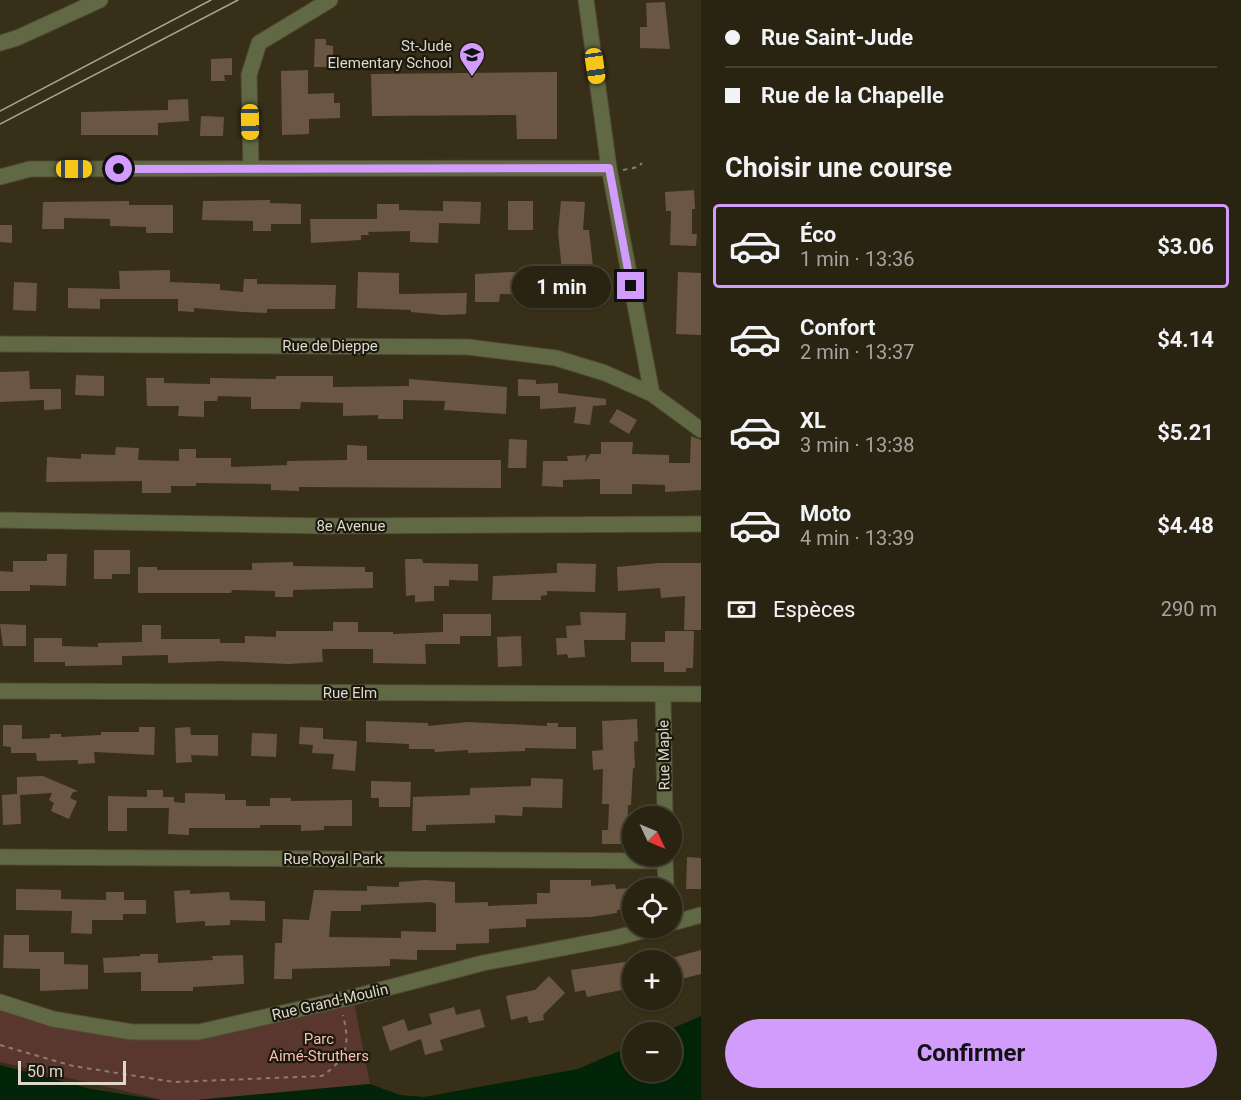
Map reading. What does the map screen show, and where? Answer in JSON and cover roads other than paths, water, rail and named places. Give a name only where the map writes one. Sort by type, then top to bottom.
[{"type":"street","points":[[0,43],[17,39],[100,0]]},
{"type":"street","points":[[251,168],[249,75],[259,43],[330,0]]},
{"type":"street","points":[[586,0],[652,394]]},
{"type":"street","points":[[0,177],[30,169],[615,169]]},
{"type":"street","name":"Rue de Dieppe","points":[[0,344],[468,347],[556,358],[605,373],[652,394],[701,430]]},
{"type":"street","name":"8e Avenue","points":[[0,520],[328,526],[701,524]]},
{"type":"street","name":"Rue Elm","points":[[0,691],[701,694]]},
{"type":"street","name":"Rue Maple","points":[[663,694],[665,806]]},
{"type":"street","name":"Rue Royal Park","points":[[0,857],[622,858]]},
{"type":"street","points":[[682,920],[701,915]]},
{"type":"street","name":"Rue Grand-Moulin","points":[[0,1002],[53,1019],[137,1032],[199,1032],[340,1000],[483,963],[622,936]]},
{"type":"tram line","points":[[0,111],[211,0]]},
{"type":"tram line","points":[[0,124],[238,0]]},
{"type":"place","name":"St-Jude Elementary School","points":[[472,78]]},
{"type":"park label","name":"Parc Aimé-Struthers","points":[[319,1048]]}]
